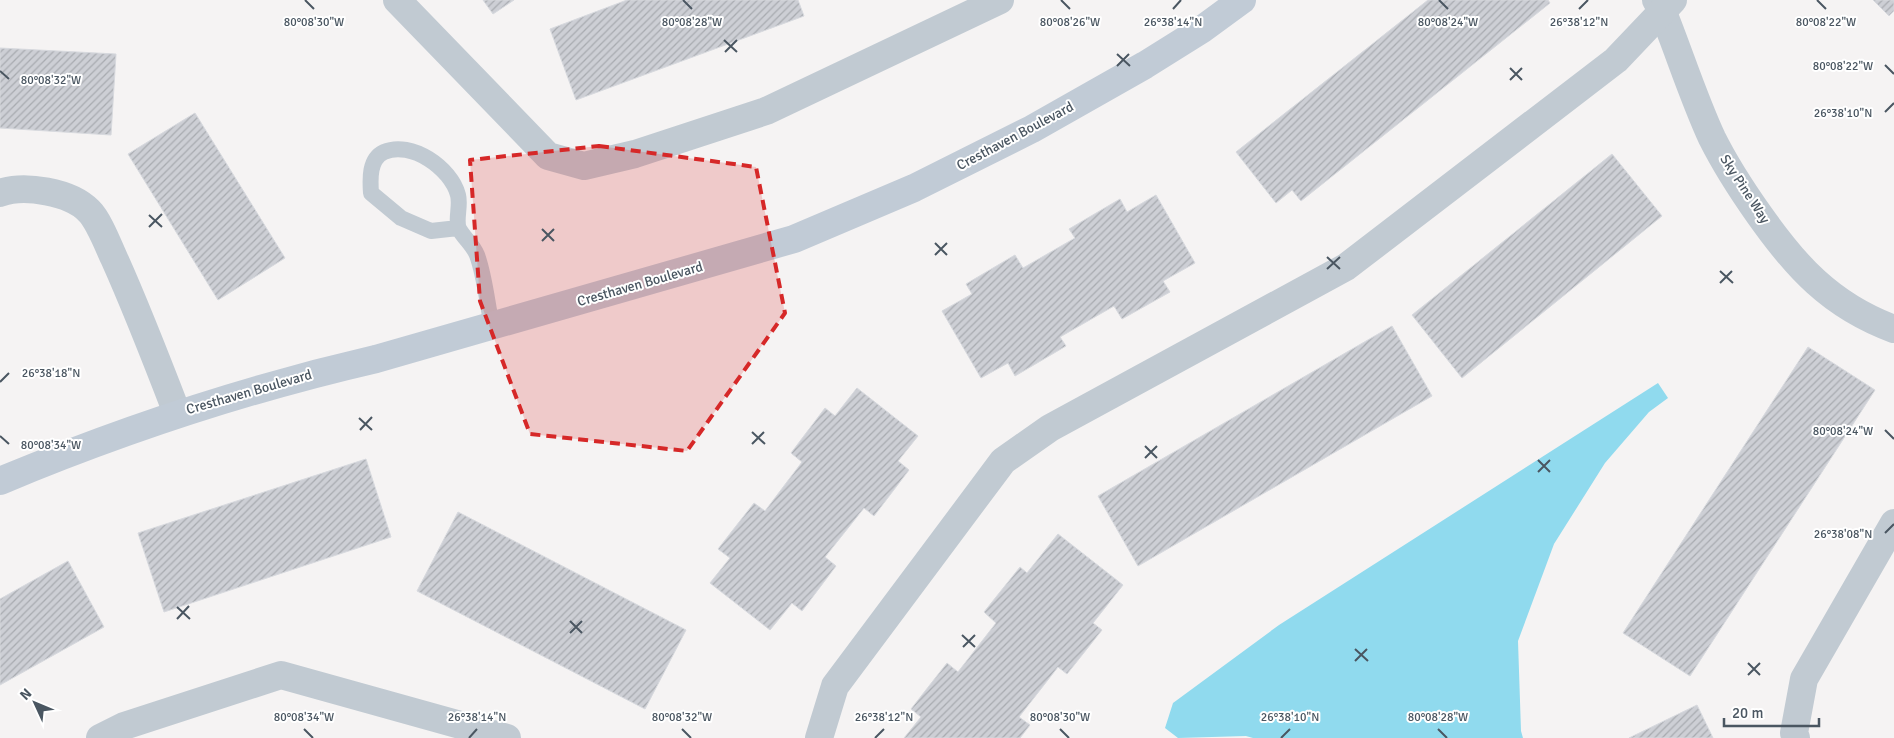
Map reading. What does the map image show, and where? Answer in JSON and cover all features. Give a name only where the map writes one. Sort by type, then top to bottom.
[{"type":"street","points":[[397,0],[548,156],[584,166],[635,154],[766,111],[1000,0]]},
{"type":"street","name":"Cresthaven Boulevard","points":[[0,480],[79,448],[177,413],[315,373],[376,359],[794,240],[914,188],[1032,129],[1201,30],[1242,0]]},
{"type":"street","points":[[820,738],[835,686],[1003,461],[1050,428],[1346,267],[1616,60],[1664,3]]},
{"type":"street","name":"Sky Pine Way","points":[[1664,3],[1712,137],[1737,182],[1782,244],[1816,282],[1837,298],[1894,329]]},
{"type":"street","points":[[0,194],[10,190],[55,192],[89,211],[104,237],[138,312],[177,413]]},
{"type":"street","points":[[1796,738],[1794,734],[1804,679],[1894,524]]},
{"type":"street","points":[[100,738],[124,726],[281,675],[507,738]]},
{"type":"lane","points":[[458,228],[431,231],[401,218],[371,193],[370,174],[379,154],[393,148],[408,149],[436,165],[450,177],[458,196],[458,228],[476,254],[492,326]]},
{"type":"highlighted area","points":[[599,146],[756,167],[785,313],[687,451],[530,434],[480,301],[470,160]]},
{"type":"water","points":[[1658,383],[1668,398],[1649,412],[1605,463],[1554,544],[1518,641],[1521,731],[1523,738],[1253,738],[1246,736],[1178,738],[1165,728],[1173,703],[1279,625]]},
{"type":"building","points":[[483,0],[514,0],[493,14]]},
{"type":"building","points":[[627,0],[798,0],[804,16],[576,100],[550,29]]},
{"type":"building","points":[[1428,0],[1548,0],[1550,3],[1301,201],[1292,190],[1276,203],[1236,152]]},
{"type":"building","points":[[1873,0],[1894,0],[1894,11],[1889,16]]},
{"type":"building","points":[[0,48],[116,54],[111,135],[0,128]]},
{"type":"building","points":[[195,113],[285,258],[218,300],[128,154]]},
{"type":"building","points":[[1612,154],[1662,216],[1462,378],[1412,315]]},
{"type":"building","points":[[1156,195],[1195,263],[1163,281],[1170,292],[1122,319],[1114,306],[1060,337],[1066,346],[1015,376],[1008,363],[981,378],[942,311],[972,294],[966,284],[1015,255],[1023,268],[1075,238],[1069,229],[1120,199],[1127,212]]},
{"type":"building","points":[[1392,326],[1432,396],[1138,566],[1098,496]]},
{"type":"building","points":[[1808,347],[1875,390],[1690,676],[1623,633]]},
{"type":"building","points":[[857,388],[918,436],[898,461],[909,470],[874,516],[864,508],[825,557],[836,566],[802,611],[792,603],[770,630],[710,583],[730,558],[718,549],[754,503],[765,511],[802,462],[791,453],[825,408],[835,416]]},
{"type":"building","points":[[366,459],[391,537],[164,612],[138,533]]},
{"type":"building","points":[[458,512],[686,630],[645,709],[417,591]]},
{"type":"building","points":[[1058,534],[1123,585],[1093,623],[1102,630],[1067,674],[1058,667],[1019,717],[1030,725],[1020,738],[904,738],[921,717],[911,709],[947,663],[958,672],[996,623],[984,612],[1020,567],[1027,573]]},
{"type":"building","points":[[68,561],[104,627],[0,685],[0,599]]},
{"type":"building","points":[[1697,705],[1713,738],[1629,738]]}]
